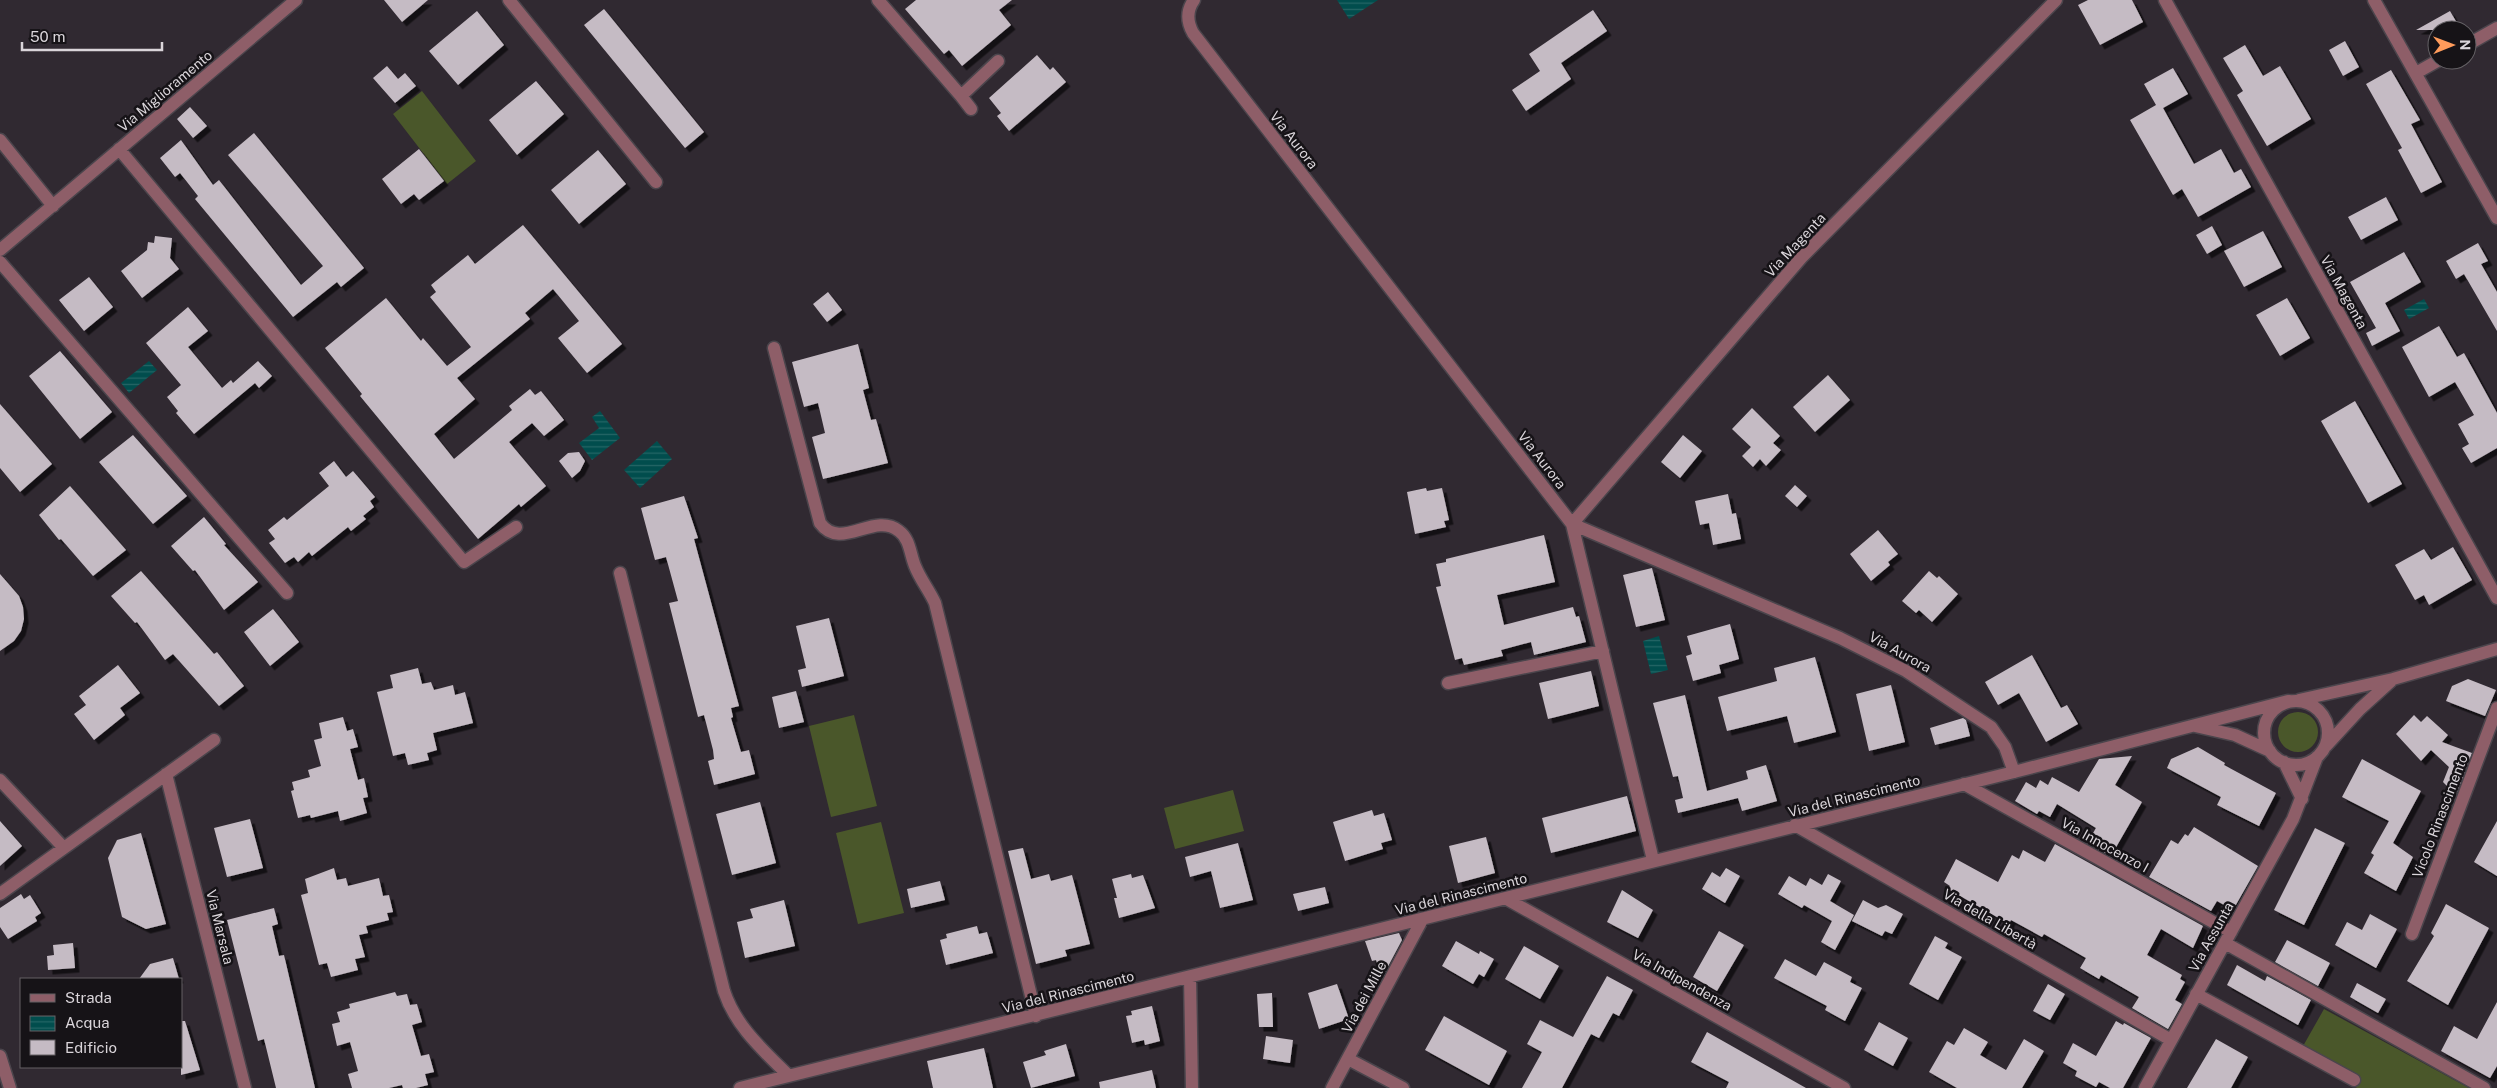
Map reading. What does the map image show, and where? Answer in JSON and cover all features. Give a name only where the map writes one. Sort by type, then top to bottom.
[{"type":"street","name":"Via Miglioramento","points":[[0,250],[296,0]]},
{"type":"street","points":[[509,0],[656,182]]},
{"type":"street","points":[[878,0],[971,109]]},
{"type":"street","name":"Via Aurora","points":[[1194,0],[1189,9],[1188,20],[1193,34],[1572,524],[1840,638],[1906,671],[1991,727],[2005,747],[2014,772]]},
{"type":"street","name":"Via Magenta","points":[[1572,524],[1801,258],[2056,0]]},
{"type":"street","name":"Via Magenta","points":[[2165,0],[2497,598]]},
{"type":"street","points":[[2374,0],[2497,218]]},
{"type":"street","points":[[2477,39],[2497,28]]},
{"type":"street","points":[[961,96],[998,61]]},
{"type":"street","points":[[2416,73],[2427,67]]},
{"type":"street","points":[[0,140],[53,206]]},
{"type":"street","points":[[119,149],[464,562],[516,527]]},
{"type":"street","points":[[0,262],[287,593]]},
{"type":"street","points":[[774,348],[820,523],[828,532],[839,534],[883,525],[899,530],[906,540],[915,565],[935,603],[1036,1016]]},
{"type":"street","points":[[1572,524],[1653,860]]},
{"type":"street","points":[[620,573],[724,991],[733,1015],[743,1029],[789,1076]]},
{"type":"street","name":"Via del Rinascimento","points":[[740,1088],[2014,772],[2187,726],[2393,679],[2497,649]]},
{"type":"street","points":[[1448,683],[1603,651]]},
{"type":"street","name":"Via del Rinascimento","points":[[2321,752],[2360,709],[2393,679]]},
{"type":"street","points":[[2284,762],[2299,765],[2321,752],[2328,731],[2324,716],[2313,705],[2293,701],[2277,707],[2266,722],[2265,740],[2270,751],[2284,762],[2302,799]]},
{"type":"street","name":"Vicolo Rinascimento","points":[[2412,934],[2497,708]]},
{"type":"street","name":"Via del Rinascimento","points":[[2187,726],[2228,733],[2270,751]]},
{"type":"street","points":[[0,894],[214,740]]},
{"type":"street","name":"Via Assunta","points":[[2145,1088],[2302,799],[2321,752]]},
{"type":"street","name":"Via Marsala","points":[[166,774],[245,1088]]},
{"type":"street","points":[[0,780],[64,848]]},
{"type":"street","name":"Via Innocenzo I","points":[[1964,784],[2484,1088]]},
{"type":"street","name":"Via della Libertà","points":[[1795,825],[2171,1040]]},
{"type":"street","name":"Via Indipendenza","points":[[1505,898],[1844,1088]]},
{"type":"street","name":"Via dei Mille","points":[[1332,1088],[1422,920]]},
{"type":"street","points":[[1190,977],[1192,1088]]},
{"type":"street","points":[[2196,994],[2354,1080]]},
{"type":"street","points":[[0,1056],[10,1088]]},
{"type":"street","points":[[1348,1059],[1402,1088]]},
{"type":"shaded area","points":[[422,91],[476,161],[447,184],[393,114]]},
{"type":"shaded area","points":[[2298,712],[2312,718],[2318,732],[2312,746],[2298,752],[2284,746],[2278,732],[2284,718]]},
{"type":"shaded area","points":[[854,715],[877,806],[831,817],[809,726]]},
{"type":"shaded area","points":[[1233,790],[1244,831],[1175,849],[1164,808]]},
{"type":"shaded area","points":[[881,822],[904,913],[858,924],[836,833]]},
{"type":"shaded area","points":[[2324,1009],[2469,1088],[2357,1088],[2298,1055]]},
{"type":"water","points":[[1337,0],[1378,0],[1349,19]]},
{"type":"water","points":[[2424,299],[2429,308],[2409,319],[2404,310]]},
{"type":"water","points":[[149,361],[157,370],[129,393],[121,383]]},
{"type":"water","points":[[600,411],[620,438],[592,460],[579,443],[599,428],[592,417]]},
{"type":"water","points":[[657,441],[672,459],[640,488],[624,470]]},
{"type":"water","points":[[1659,636],[1668,670],[1651,674],[1643,641]]},
{"type":"building","points":[[384,0],[428,0],[402,22]]},
{"type":"building","points":[[916,0],[1012,0],[999,10],[1011,25],[962,66],[949,50],[944,54],[905,9]]},
{"type":"building","points":[[2088,0],[2132,0],[2143,22],[2100,45],[2078,5]]},
{"type":"building","points":[[604,9],[704,132],[685,148],[584,25]]},
{"type":"building","points":[[1593,10],[1607,31],[1561,63],[1571,79],[1526,111],[1512,90],[1540,71],[1529,54]]},
{"type":"building","points":[[477,11],[504,45],[458,85],[429,51]]},
{"type":"building","points":[[2450,11],[2455,20],[2434,20]]},
{"type":"building","points":[[2427,24],[2427,30],[2416,30]]},
{"type":"building","points":[[2345,41],[2359,67],[2343,76],[2329,50]]},
{"type":"building","points":[[2245,45],[2263,76],[2280,66],[2311,119],[2267,146],[2237,95],[2243,91],[2223,58]]},
{"type":"building","points":[[1037,55],[1050,70],[1053,67],[1066,82],[1009,131],[997,116],[1001,113],[989,98]]},
{"type":"building","points":[[387,66],[398,79],[405,73],[416,86],[395,103],[373,78]]},
{"type":"building","points":[[2173,68],[2188,94],[2163,108],[2194,164],[2221,149],[2234,173],[2241,169],[2251,187],[2198,217],[2182,189],[2173,195],[2130,120],[2156,105],[2144,84]]},
{"type":"building","points":[[2391,70],[2420,120],[2411,124],[2442,182],[2421,193],[2398,150],[2402,148],[2366,84]]},
{"type":"building","points":[[536,81],[564,114],[517,155],[489,120]]},
{"type":"building","points":[[190,107],[207,126],[193,138],[177,119]]},
{"type":"building","points":[[254,133],[364,268],[341,287],[337,282],[293,317],[195,199],[198,196],[180,173],[175,177],[160,158],[181,140],[213,185],[219,180],[301,285],[323,266],[228,155]]},
{"type":"building","points":[[419,149],[444,181],[419,200],[414,194],[401,204],[382,179]]},
{"type":"building","points":[[598,150],[626,184],[579,224],[551,190]]},
{"type":"building","points":[[2386,197],[2398,220],[2361,240],[2348,217]]},
{"type":"building","points":[[523,225],[622,344],[587,373],[558,338],[579,321],[553,289],[525,313],[530,319],[457,378],[475,399],[434,434],[454,459],[512,410],[509,406],[530,389],[535,395],[541,391],[564,420],[544,436],[532,423],[509,442],[546,486],[521,507],[519,504],[478,539],[360,396],[362,394],[325,348],[386,298],[421,341],[423,338],[447,366],[471,347],[430,297],[436,292],[431,285],[468,255],[475,264]]},
{"type":"building","points":[[2212,226],[2222,245],[2207,254],[2196,235]]},
{"type":"building","points":[[2263,231],[2282,267],[2244,287],[2224,251]]},
{"type":"building","points":[[155,236],[172,238],[170,258],[179,269],[142,298],[121,271],[147,250],[148,242],[154,243]]},
{"type":"building","points":[[2478,243],[2488,261],[2481,264],[2497,292],[2497,331],[2464,274],[2456,279],[2446,261]]},
{"type":"building","points":[[2404,252],[2421,282],[2385,303],[2400,331],[2372,346],[2366,333],[2376,328],[2350,282]]},
{"type":"building","points":[[89,277],[113,307],[84,331],[59,300]]},
{"type":"building","points":[[828,292],[842,310],[827,322],[813,304]]},
{"type":"building","points":[[2287,298],[2310,338],[2280,356],[2256,315]]},
{"type":"building","points":[[188,307],[208,331],[188,347],[222,388],[231,380],[233,383],[258,361],[272,376],[259,388],[255,383],[194,434],[176,413],[178,411],[167,397],[181,385],[146,343]]},
{"type":"building","points":[[2439,326],[2457,357],[2464,353],[2497,413],[2497,448],[2471,463],[2462,448],[2469,444],[2458,424],[2474,415],[2455,382],[2429,397],[2402,347]]},
{"type":"building","points":[[858,344],[869,388],[863,390],[871,420],[876,419],[888,463],[823,479],[812,437],[825,433],[818,403],[804,407],[792,362]]},
{"type":"building","points":[[60,351],[112,412],[80,439],[29,376]]},
{"type":"building","points":[[1828,375],[1850,400],[1815,432],[1793,407]]},
{"type":"building","points":[[2355,401],[2402,484],[2368,503],[2321,421]]},
{"type":"building","points":[[0,404],[52,464],[20,492],[0,468]]},
{"type":"building","points":[[1752,408],[1780,436],[1773,443],[1781,450],[1766,466],[1760,459],[1753,467],[1742,456],[1751,447],[1732,429]]},
{"type":"building","points":[[133,435],[187,496],[153,524],[99,462]]},
{"type":"building","points":[[1683,435],[1702,451],[1680,478],[1661,462]]},
{"type":"building","points":[[579,452],[585,461],[580,471],[572,478],[559,461],[568,453]]},
{"type":"building","points":[[334,461],[346,477],[353,471],[375,497],[370,501],[374,507],[363,516],[366,519],[351,531],[348,527],[312,556],[309,552],[298,562],[294,557],[285,563],[269,543],[275,539],[268,530],[284,517],[287,520],[329,486],[319,473]]},
{"type":"building","points":[[1795,485],[1807,496],[1797,507],[1785,496]]},
{"type":"building","points":[[70,486],[126,550],[93,576],[61,539],[59,540],[39,515]]},
{"type":"building","points":[[1426,488],[1427,491],[1442,488],[1449,520],[1444,521],[1446,527],[1415,534],[1407,492]]},
{"type":"building","points":[[1728,494],[1732,514],[1736,513],[1741,539],[1713,545],[1709,523],[1700,525],[1695,501]]},
{"type":"building","points":[[684,496],[698,538],[694,539],[739,706],[731,708],[733,717],[731,718],[741,752],[749,750],[755,774],[714,785],[708,761],[714,759],[713,750],[704,715],[698,717],[669,603],[678,601],[666,557],[655,560],[641,508]]},
{"type":"building","points":[[204,517],[226,544],[224,545],[258,582],[224,610],[195,570],[193,571],[171,546]]},
{"type":"building","points":[[1878,530],[1898,554],[1888,562],[1890,565],[1871,581],[1850,554]]},
{"type":"building","points":[[1544,535],[1555,582],[1497,595],[1504,625],[1573,607],[1576,617],[1579,616],[1586,642],[1534,655],[1531,642],[1501,650],[1503,656],[1464,665],[1462,658],[1455,660],[1436,587],[1441,586],[1436,564],[1446,562],[1446,559]]},
{"type":"building","points":[[2453,547],[2472,580],[2429,605],[2424,595],[2415,600],[2395,565],[2424,549],[2431,560]]},
{"type":"building","points":[[1652,568],[1665,620],[1636,627],[1623,575]]},
{"type":"building","points":[[141,571],[214,654],[217,652],[244,686],[219,706],[173,654],[165,660],[137,622],[135,623],[111,596]]},
{"type":"building","points":[[1929,571],[1937,578],[1939,576],[1958,594],[1932,622],[1919,610],[1916,613],[1902,601]]},
{"type":"building","points":[[0,574],[19,596],[23,607],[24,619],[21,631],[14,641],[0,651]]},
{"type":"building","points":[[273,609],[299,642],[270,666],[244,632]]},
{"type":"building","points":[[829,618],[844,676],[802,687],[798,670],[806,668],[796,626]]},
{"type":"building","points":[[1730,624],[1739,659],[1719,665],[1721,673],[1693,681],[1686,656],[1692,654],[1687,636]]},
{"type":"building","points":[[2032,655],[2061,708],[2067,705],[2078,724],[2046,742],[2019,693],[1998,705],[1985,682]]},
{"type":"building","points":[[1815,657],[1836,732],[1794,743],[1787,716],[1727,731],[1718,697],[1777,681],[1774,668]]},
{"type":"building","points":[[118,665],[140,693],[120,708],[125,715],[94,740],[74,714],[86,705],[79,696]]},
{"type":"building","points":[[418,668],[422,684],[431,682],[434,690],[453,685],[455,695],[465,692],[473,723],[433,733],[437,750],[427,753],[429,760],[408,765],[405,753],[393,756],[377,692],[393,688],[390,675]]},
{"type":"building","points":[[1591,671],[1599,706],[1548,719],[1539,683]]},
{"type":"building","points":[[2468,679],[2496,690],[2485,716],[2446,701],[2452,686]]},
{"type":"building","points":[[1891,685],[1905,742],[1869,751],[1856,694]]},
{"type":"building","points":[[796,691],[804,722],[779,728],[772,697]]},
{"type":"building","points":[[1685,695],[1707,791],[1748,779],[1746,771],[1766,765],[1777,801],[1742,811],[1738,798],[1678,813],[1675,800],[1683,798],[1678,776],[1673,777],[1653,703]]},
{"type":"building","points":[[2414,715],[2421,722],[2427,716],[2448,735],[2442,742],[2472,753],[2456,795],[2443,782],[2449,767],[2431,750],[2421,761],[2396,734]]},
{"type":"building","points":[[343,717],[347,731],[353,729],[358,747],[350,749],[358,780],[364,778],[368,797],[363,798],[367,813],[340,821],[338,811],[311,818],[310,815],[298,818],[291,791],[294,790],[292,782],[310,777],[308,770],[321,766],[314,740],[322,738],[319,723]]},
{"type":"building","points":[[1963,718],[1966,720],[1970,736],[1935,745],[1930,728]]},
{"type":"building","points":[[2198,747],[2225,763],[2224,765],[2276,793],[2259,826],[2217,805],[2221,797],[2167,768],[2171,759]]},
{"type":"building","points":[[2132,756],[2115,785],[2142,802],[2111,856],[2087,843],[2096,828],[2057,804],[2050,817],[2039,811],[2037,814],[2015,801],[2026,782],[2036,788],[2040,780],[2048,785],[2052,777],[2079,792],[2099,759]]},
{"type":"building","points":[[2362,759],[2421,791],[2393,843],[2413,857],[2396,891],[2364,873],[2374,855],[2371,853],[2389,821],[2342,797]]},
{"type":"building","points":[[1627,796],[1636,831],[1551,853],[1542,818]]},
{"type":"building","points":[[760,802],[776,863],[732,875],[716,814]]},
{"type":"building","points":[[1372,810],[1374,816],[1384,813],[1392,840],[1381,843],[1383,849],[1345,861],[1333,822]]},
{"type":"building","points":[[250,819],[263,868],[227,877],[214,828]]},
{"type":"building","points":[[0,821],[22,846],[0,866]]},
{"type":"building","points":[[2497,821],[2497,876],[2474,862]]},
{"type":"building","points":[[2194,827],[2258,866],[2233,910],[2217,901],[2211,911],[2149,877],[2171,840],[2178,844],[2185,834],[2188,836]]},
{"type":"building","points":[[2315,828],[2345,843],[2304,925],[2274,910]]},
{"type":"building","points":[[141,833],[166,924],[146,929],[122,917],[108,858],[117,840]]},
{"type":"building","points":[[1486,837],[1495,873],[1458,883],[1449,846]]},
{"type":"building","points":[[1238,843],[1253,900],[1220,908],[1211,871],[1190,877],[1185,857]]},
{"type":"building","points":[[2055,844],[2203,926],[2193,948],[2161,929],[2147,955],[2182,975],[2180,979],[2185,982],[2175,1000],[2182,1004],[2168,1029],[2132,1008],[2139,997],[2101,975],[2099,979],[2080,968],[2086,958],[2044,934],[2042,937],[2011,920],[2009,924],[1948,889],[1950,886],[1944,882],[1956,859],[1998,882],[2012,855],[2019,859],[2023,850],[2045,862]]},
{"type":"building","points":[[1023,848],[1031,879],[1049,874],[1051,881],[1072,875],[1090,944],[1065,950],[1067,956],[1036,964],[1008,851]]},
{"type":"building","points":[[334,868],[337,880],[346,878],[348,886],[379,878],[383,896],[389,895],[393,912],[387,913],[389,920],[366,926],[368,933],[359,935],[365,957],[355,959],[358,970],[331,977],[327,963],[319,965],[301,895],[308,893],[305,879]]},
{"type":"building","points":[[1726,868],[1740,876],[1725,903],[1702,889],[1712,872],[1720,877]]},
{"type":"building","points":[[1131,874],[1132,878],[1143,875],[1155,908],[1119,918],[1114,898],[1117,898],[1112,879]]},
{"type":"building","points":[[1828,874],[1841,881],[1830,901],[1854,915],[1835,950],[1821,942],[1832,921],[1804,905],[1802,908],[1778,894],[1789,876],[1806,886],[1810,878],[1822,885]]},
{"type":"building","points":[[940,881],[945,900],[911,908],[907,889]]},
{"type":"building","points":[[1325,887],[1329,903],[1298,911],[1293,894]]},
{"type":"building","points":[[1622,890],[1653,910],[1638,938],[1607,922]]},
{"type":"building","points":[[21,894],[24,899],[30,895],[41,913],[35,917],[37,921],[8,939],[0,927],[0,908]]},
{"type":"building","points":[[784,900],[795,946],[745,958],[737,922],[753,918],[750,909]]},
{"type":"building","points":[[1863,900],[1878,908],[1886,905],[1903,914],[1892,934],[1885,931],[1882,936],[1852,921]]},
{"type":"building","points":[[2446,904],[2489,928],[2448,1005],[2407,981],[2434,936],[2431,933]]},
{"type":"building","points":[[274,908],[278,924],[272,926],[279,956],[284,955],[315,1088],[276,1088],[264,1039],[258,1041],[227,920]]},
{"type":"building","points":[[2370,914],[2397,929],[2376,968],[2335,945],[2347,922],[2362,930]]},
{"type":"building","points":[[977,926],[979,934],[987,932],[993,953],[946,965],[940,940],[947,938],[946,934]]},
{"type":"building","points":[[1719,931],[1744,945],[1717,991],[1693,977]]},
{"type":"building","points":[[1399,933],[1402,940],[1385,972],[1381,974],[1376,960],[1372,961],[1365,941]]},
{"type":"building","points":[[1935,936],[1948,943],[1945,948],[1962,957],[1938,1000],[1909,984]]},
{"type":"building","points":[[2287,940],[2330,963],[2318,986],[2275,962]]},
{"type":"building","points":[[1456,941],[1479,954],[1480,951],[1494,959],[1484,977],[1479,974],[1473,984],[1442,966]]},
{"type":"building","points":[[73,943],[75,968],[48,970],[47,956],[54,955],[53,945]]},
{"type":"building","points":[[1524,946],[1559,966],[1540,999],[1505,979]]},
{"type":"building","points":[[173,958],[179,978],[140,978],[150,964]]},
{"type":"building","points":[[1785,959],[1816,976],[1824,962],[1852,977],[1850,982],[1862,988],[1845,1021],[1825,1010],[1827,1006],[1774,978]]},
{"type":"building","points":[[2237,965],[2265,981],[2267,976],[2311,1000],[2298,1025],[2227,985]]},
{"type":"building","points":[[1607,976],[1633,990],[1619,1016],[1613,1013],[1599,1038],[1591,1034],[1562,1088],[1522,1088],[1542,1052],[1527,1044],[1540,1020],[1573,1037]]},
{"type":"building","points":[[2357,983],[2386,999],[2378,1013],[2350,997]]},
{"type":"building","points":[[1337,984],[1349,1019],[1319,1029],[1308,993]]},
{"type":"building","points":[[2048,984],[2065,994],[2050,1020],[2033,1011]]},
{"type":"building","points":[[395,992],[397,996],[407,994],[410,1005],[417,1004],[422,1022],[412,1025],[421,1056],[429,1054],[434,1072],[425,1074],[428,1085],[416,1088],[403,1088],[402,1085],[389,1088],[352,1088],[348,1074],[358,1071],[350,1042],[337,1046],[332,1024],[340,1022],[337,1012],[350,1008],[349,1004]]},
{"type":"building","points":[[1272,993],[1273,1027],[1259,1027],[1257,994]]},
{"type":"building","points":[[2497,1002],[2497,1066],[2490,1078],[2441,1051],[2454,1026],[2477,1039]]},
{"type":"building","points":[[1152,1006],[1160,1041],[1145,1045],[1144,1040],[1132,1043],[1126,1016],[1132,1015],[1131,1011]]},
{"type":"building","points":[[1444,1016],[1507,1051],[1489,1085],[1425,1050]]},
{"type":"building","points":[[182,1021],[185,1021],[200,1070],[181,1075]]},
{"type":"building","points":[[2116,1021],[2123,1025],[2124,1023],[2151,1038],[2123,1088],[2110,1088],[2099,1082],[2096,1087],[2075,1076],[2077,1071],[2063,1063],[2073,1043],[2096,1056]]},
{"type":"building","points":[[1879,1022],[1908,1038],[1893,1066],[1864,1050]]},
{"type":"building","points":[[1964,1028],[1988,1042],[1980,1055],[2006,1070],[2024,1039],[2044,1051],[2022,1088],[1957,1088],[1929,1072],[1947,1041],[1954,1045]]},
{"type":"building","points":[[1707,1032],[1806,1088],[1726,1088],[1729,1082],[1691,1062]]},
{"type":"building","points":[[1266,1036],[1293,1040],[1290,1063],[1263,1059]]},
{"type":"building","points":[[2216,1039],[2248,1057],[2231,1088],[2187,1088]]},
{"type":"building","points":[[1066,1044],[1075,1076],[1031,1088],[1023,1062],[1046,1055],[1044,1051]]},
{"type":"building","points":[[984,1048],[993,1088],[933,1088],[927,1061]]},
{"type":"building","points":[[1152,1070],[1156,1088],[1100,1088],[1099,1082]]}]
